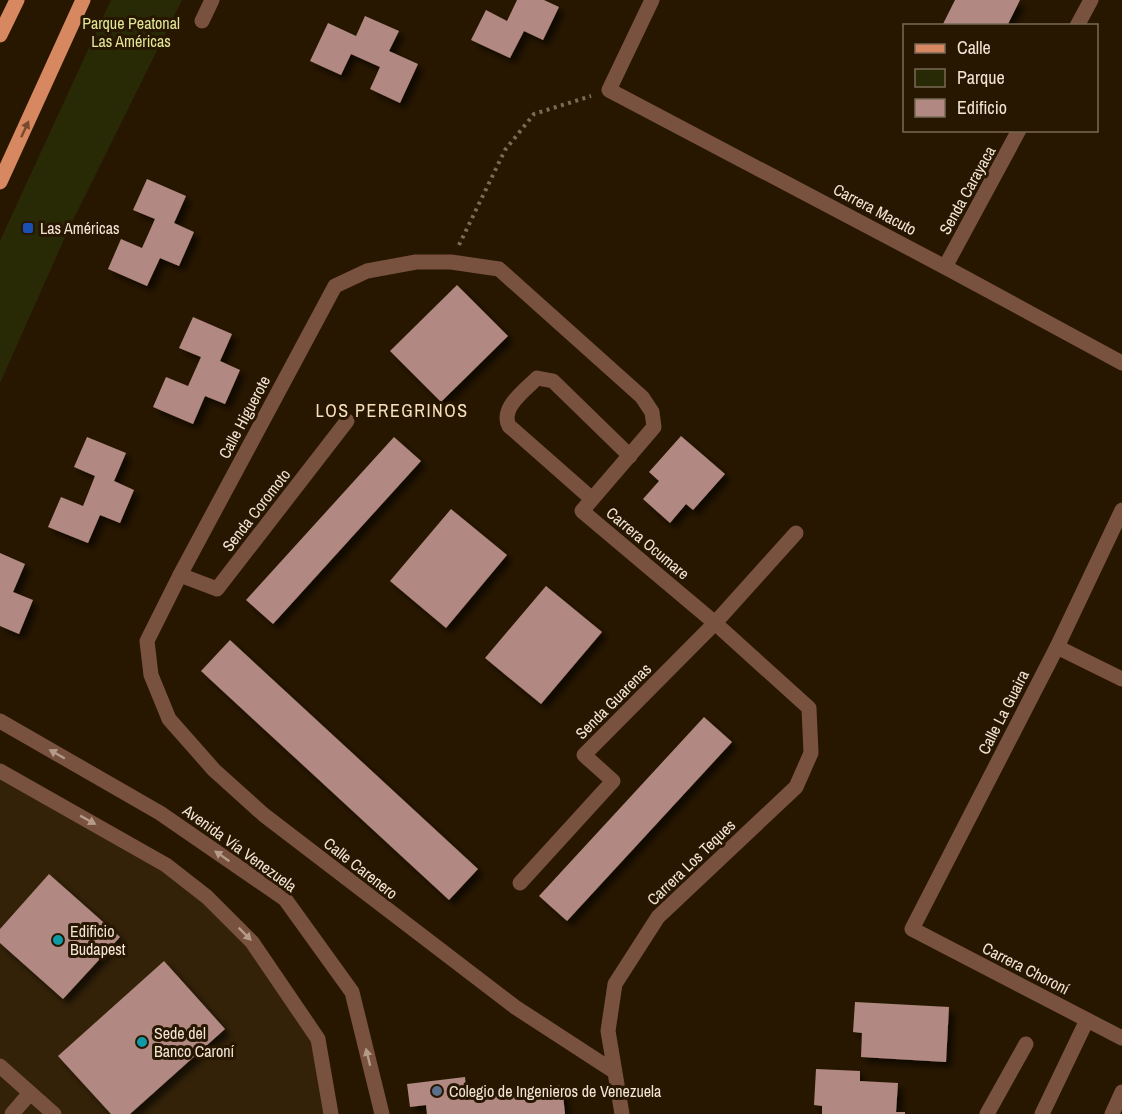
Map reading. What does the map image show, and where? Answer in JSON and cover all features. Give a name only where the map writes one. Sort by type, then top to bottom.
[{"type":"main road","points":[[0,35],[17,0]]},
{"type":"main road","points":[[0,182],[83,0]]},
{"type":"street","points":[[202,21],[212,0]]},
{"type":"street","points":[[609,90],[652,0]]},
{"type":"street","points":[[1078,24],[1090,0]]},
{"type":"street","name":"Carrera Macuto","points":[[609,90],[1122,363]]},
{"type":"street","name":"Senda Carayaca","points":[[945,267],[1018,132]]},
{"type":"street","name":"Carrera Ocumare","points":[[416,262],[451,262],[499,268],[642,397],[652,412],[654,427],[582,511],[715,623],[809,708],[811,753]]},
{"type":"street","name":"Calle Higuerote","points":[[147,641],[335,286],[367,271],[416,262]]},
{"type":"street","points":[[592,499],[509,426],[505,419],[507,410],[537,378],[546,378],[553,381],[630,456]]},
{"type":"street","name":"Senda Coromoto","points":[[180,575],[217,589],[347,421]]},
{"type":"street","name":"Calle La Guaira","points":[[912,930],[1057,648],[1122,510]]},
{"type":"street","points":[[715,623],[796,533]]},
{"type":"street","name":"Senda Guarenas","points":[[520,883],[613,781],[584,755],[715,623]]},
{"type":"street","name":"Calle Carenero","points":[[147,641],[152,675],[169,718],[214,770],[264,816],[403,924],[515,1007],[615,1072]]},
{"type":"street","points":[[1057,648],[1122,679]]},
{"type":"street","name":"Avenida Vía Venezuela","points":[[0,721],[160,813],[285,899],[352,992],[382,1114]]},
{"type":"street","name":"Carrera Los Teques","points":[[622,1114],[608,1031],[615,984],[658,917],[796,788],[811,753]]},
{"type":"street","points":[[0,771],[166,865],[207,897],[252,942],[318,1039],[331,1114]]},
{"type":"street","name":"Carrera Choroní","points":[[912,930],[1122,1038]]},
{"type":"street","points":[[1042,1114],[1087,1020]]},
{"type":"street","points":[[987,1114],[1026,1044]]},
{"type":"street","points":[[0,1066],[54,1114]]},
{"type":"street","points":[[1112,1114],[1122,1092]]},
{"type":"street","points":[[12,1114],[30,1093]]},
{"type":"path","points":[[451,262],[505,150],[534,114],[609,90]]},
{"type":"shaded area","points":[[0,771],[166,865],[252,942],[318,1039],[331,1114],[0,1114]]},
{"type":"green space","name":"Parque Peatonal Las Américas","points":[[111,0],[182,0],[70,226],[0,383],[0,241]]},
{"type":"building","points":[[517,0],[544,0],[559,7],[543,40],[524,31],[510,58],[471,40],[486,10],[507,21]]},
{"type":"building","points":[[955,0],[1020,0],[1008,24],[943,24]]},
{"type":"building","points":[[365,16],[399,31],[389,51],[418,64],[400,103],[370,89],[380,67],[351,54],[341,75],[310,61],[328,23],[356,36]]},
{"type":"building","points":[[147,179],[186,196],[174,223],[194,232],[179,266],[160,258],[147,286],[108,269],[121,239],[142,248],[155,219],[133,210]]},
{"type":"building","points":[[457,285],[508,336],[441,402],[390,351]]},
{"type":"building","points":[[193,317],[232,334],[220,361],[240,370],[225,404],[205,396],[193,424],[153,407],[166,377],[188,386],[201,357],[179,348]]},
{"type":"building","points":[[681,436],[725,474],[693,510],[686,504],[670,523],[643,499],[659,481],[649,472]]},
{"type":"building","points":[[87,437],[126,453],[114,481],[134,490],[120,523],[100,515],[88,543],[48,527],[61,497],[83,506],[95,476],[74,467]]},
{"type":"building","points":[[394,437],[421,461],[273,624],[246,600]]},
{"type":"building","points":[[451,509],[507,555],[446,628],[390,581]]},
{"type":"building","points":[[0,553],[25,564],[13,592],[33,600],[19,634],[0,626]]},
{"type":"building","points":[[546,586],[602,632],[541,704],[485,658]]},
{"type":"building","points":[[230,640],[478,869],[449,900],[201,671]]},
{"type":"building","points":[[704,717],[732,742],[567,921],[539,896]]},
{"type":"building","name":"Edificio Budapest","points":[[49,874],[120,937],[63,999],[0,943],[0,929]]},
{"type":"building","name":"Sede del Banco Caroní","points":[[164,961],[225,1029],[130,1114],[111,1114],[58,1056]]},
{"type":"building","points":[[855,1002],[949,1007],[946,1062],[861,1057],[862,1033],[853,1032]]},
{"type":"building","points":[[816,1069],[860,1071],[860,1081],[898,1083],[896,1112],[905,1112],[905,1114],[822,1114],[822,1106],[814,1105]]},
{"type":"building","name":"Colegio de Ingenieros de Venezuela","points":[[465,1077],[467,1097],[562,1085],[565,1114],[427,1114],[426,1105],[410,1107],[407,1084]]},
{"type":"place","name":"Las Américas","points":[[28,228]]},
{"type":"place","name":"Edificio Budapest","points":[[58,940]]},
{"type":"place","name":"Sede del Banco Caroní","points":[[142,1042]]},
{"type":"place","name":"Colegio de Ingenieros de Venezuela","points":[[437,1091]]},
{"type":"district","name":"LOS PEREGRINOS","points":[[392,411]]}]
